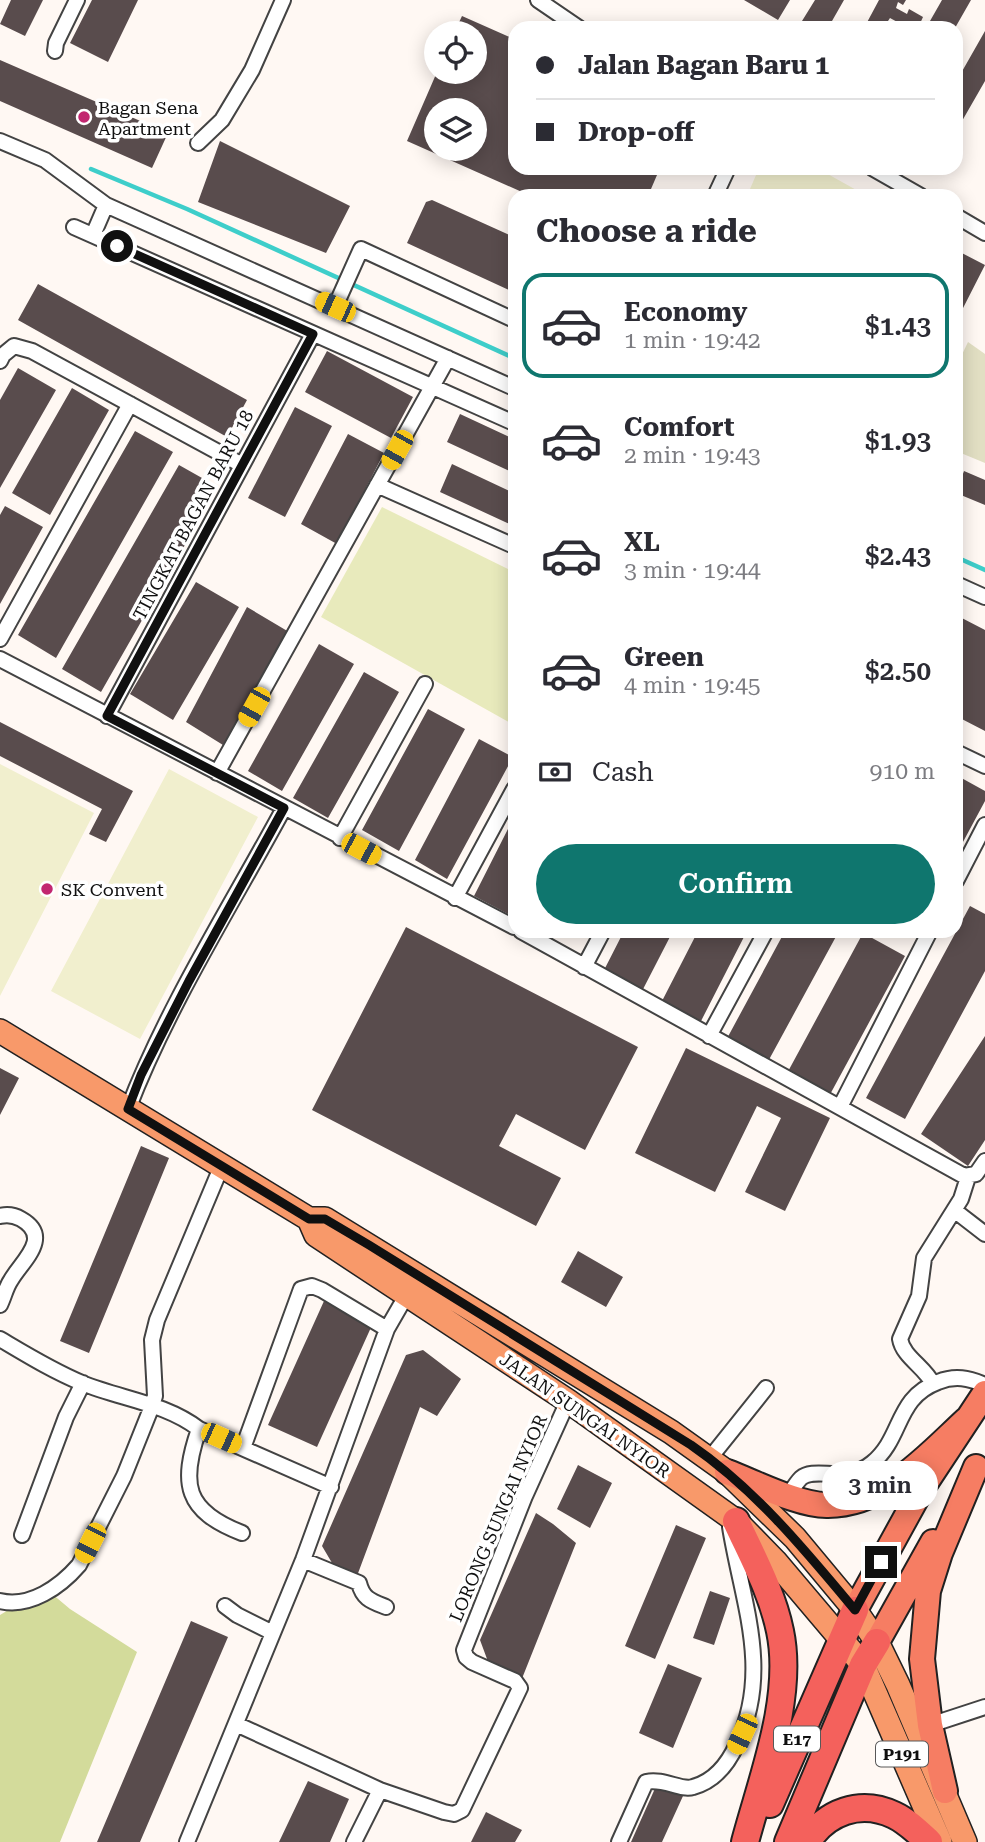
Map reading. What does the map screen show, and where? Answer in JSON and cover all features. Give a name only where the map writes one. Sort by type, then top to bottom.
[{"type":"highway","name":"E17","points":[[755,1842],[841,1637],[921,1490],[985,1394]]},
{"type":"highway","points":[[718,1465],[788,1496],[827,1506],[863,1499],[885,1489],[917,1465],[966,1420]]},
{"type":"highway","points":[[945,1791],[930,1725],[922,1660],[928,1591],[940,1553],[980,1461]]},
{"type":"highway","name":"E17","points":[[788,1842],[863,1665],[980,1461]]},
{"type":"highway","points":[[732,1518],[772,1602],[781,1633],[784,1674],[780,1712],[745,1842]]},
{"type":"highway","points":[[807,1842],[828,1818],[845,1810],[867,1808],[894,1815],[929,1842]]},
{"type":"main road","name":"JALAN SUNGAI NYIOR","points":[[0,1031],[309,1219],[316,1236],[412,1285],[620,1399],[718,1465],[795,1538],[855,1610]]},
{"type":"main road","name":"JALAN SUNGAI NYIOR","points":[[412,1285],[732,1518],[775,1561],[841,1637]]},
{"type":"main road","name":"P191","points":[[855,1610],[877,1642],[945,1791],[965,1842]]},
{"type":"main road","name":"P191","points":[[841,1637],[863,1665],[940,1842]]},
{"type":"street","points":[[55,51],[56,43],[77,0]]},
{"type":"street","points":[[198,143],[222,120],[252,70],[283,0]]},
{"type":"street","points":[[538,0],[569,21]]},
{"type":"street","points":[[0,141],[45,160],[106,205],[508,385]]},
{"type":"street","points":[[884,175],[909,189]]},
{"type":"street","points":[[93,235],[106,205]]},
{"type":"street","points":[[963,220],[985,233]]},
{"type":"street","points":[[74,227],[508,421]]},
{"type":"street","points":[[335,307],[361,249],[508,317]]},
{"type":"street","name":"TINGKAT BAGAN BARU 18","points":[[107,716],[313,334]]},
{"type":"street","points":[[0,361],[14,346],[32,351],[242,465]]},
{"type":"street","points":[[218,773],[448,358]]},
{"type":"street","points":[[0,639],[130,404]]},
{"type":"street","points":[[377,485],[508,543]]},
{"type":"street","points":[[963,586],[985,597]]},
{"type":"street","points":[[0,659],[508,925]]},
{"type":"street","points":[[340,838],[425,684]]},
{"type":"street","points":[[963,755],[985,766]]},
{"type":"street","points":[[455,898],[508,800]]},
{"type":"street","points":[[128,1109],[141,1075],[189,981],[284,808]]},
{"type":"street","points":[[963,867],[985,825]]},
{"type":"street","points":[[533,938],[970,1176]]},
{"type":"street","points":[[584,967],[599,938]]},
{"type":"street","points":[[709,1036],[762,938]]},
{"type":"street","points":[[841,1107],[926,938]]},
{"type":"street","points":[[933,1384],[901,1345],[900,1339],[919,1296],[924,1258],[961,1199],[970,1176],[985,1161]]},
{"type":"street","points":[[0,1601],[14,1605],[45,1594],[69,1577],[79,1565],[124,1476],[152,1406],[155,1396],[152,1340],[157,1320],[222,1165]]},
{"type":"street","points":[[954,1210],[985,1234]]},
{"type":"street","points":[[0,1216],[15,1216],[26,1221],[34,1233],[34,1247],[10,1282],[0,1305]]},
{"type":"street","points":[[187,1842],[303,1560],[387,1329],[412,1285]]},
{"type":"street","points":[[243,1448],[301,1289],[312,1286],[322,1290],[387,1329]]},
{"type":"street","points":[[0,1339],[44,1366],[83,1383],[183,1416],[199,1429],[331,1487]]},
{"type":"street","points":[[788,1496],[801,1478],[808,1474],[847,1475],[873,1462],[885,1448],[911,1399],[921,1390],[954,1377],[975,1380],[985,1385]]},
{"type":"street","points":[[22,1535],[66,1417],[83,1383]]},
{"type":"street","points":[[718,1465],[766,1388]]},
{"type":"street","name":"LORONG SUNGAI NYIOR","points":[[380,1790],[454,1814],[462,1810],[520,1688],[515,1681],[472,1662],[466,1657],[464,1650],[525,1496],[568,1401]]},
{"type":"street","points":[[199,1429],[191,1466],[190,1489],[195,1504],[220,1525],[242,1533]]},
{"type":"street","points":[[619,1842],[646,1782],[658,1779],[690,1789],[711,1780],[732,1754],[742,1734],[755,1674],[752,1636],[732,1518]]},
{"type":"street","points":[[303,1560],[351,1578],[359,1583],[361,1593],[368,1599],[386,1606]]},
{"type":"street","points":[[225,1606],[273,1633]]},
{"type":"street","points":[[930,1725],[985,1707]]},
{"type":"street","points":[[236,1724],[380,1790],[354,1842]]},
{"type":"green space","points":[[382,507],[508,569],[508,722],[321,617]]},
{"type":"green space","points":[[45,1588],[70,1609],[137,1652],[60,1842],[0,1842],[0,1615]]},
{"type":"shaded area","points":[[756,175],[830,175],[854,189],[750,189]]},
{"type":"shaded area","points":[[968,342],[985,354],[985,463],[963,454],[963,352]]},
{"type":"shaded area","points":[[0,764],[94,813],[0,996]]},
{"type":"shaded area","points":[[169,769],[258,817],[140,1039],[51,991]]},
{"type":"building","points":[[11,0],[43,0],[25,36],[0,24]]},
{"type":"building","points":[[92,0],[138,0],[108,62],[70,43]]},
{"type":"building","points":[[744,0],[790,0],[778,20]]},
{"type":"building","points":[[815,0],[844,0],[832,21],[802,21]]},
{"type":"building","points":[[879,0],[906,0],[903,5],[898,2],[896,8],[907,14],[909,9],[923,17],[921,21],[896,21],[890,18],[888,21],[868,21]]},
{"type":"building","points":[[942,0],[971,0],[959,21],[930,21]]},
{"type":"building","points":[[462,16],[473,21],[460,21]]},
{"type":"building","points":[[487,27],[508,36],[508,175],[657,175],[651,189],[515,189],[452,161],[487,161],[487,98],[426,98],[432,84],[487,84]]},
{"type":"building","points":[[985,31],[985,81],[963,119],[963,70]]},
{"type":"building","name":"Bagan Sena Apartment","points":[[0,60],[168,133],[152,168],[0,101]]},
{"type":"building","points":[[424,102],[424,149],[407,141]]},
{"type":"building","points":[[220,141],[350,206],[326,253],[198,202]]},
{"type":"building","points":[[432,200],[508,234],[508,290],[407,243],[426,202]]},
{"type":"building","points":[[963,254],[985,265],[963,308]]},
{"type":"building","points":[[38,284],[247,400],[227,437],[18,320]]},
{"type":"building","points":[[327,351],[413,397],[391,438],[305,392]]},
{"type":"building","points":[[18,368],[56,390],[0,488],[0,400]]},
{"type":"building","points":[[72,388],[109,410],[50,515],[12,493]]},
{"type":"building","points":[[295,407],[332,426],[285,517],[248,498]]},
{"type":"building","points":[[460,414],[508,436],[508,470],[447,442]]},
{"type":"building","points":[[135,431],[173,452],[56,658],[18,635]]},
{"type":"building","points":[[348,434],[384,453],[337,544],[301,524]]},
{"type":"building","points":[[452,464],[508,490],[508,523],[440,492]]},
{"type":"building","points":[[179,465],[218,487],[101,692],[62,669]]},
{"type":"building","points":[[964,471],[985,480],[985,505],[963,496]]},
{"type":"building","points":[[5,506],[43,527],[0,604],[0,515]]},
{"type":"building","points":[[196,582],[239,607],[173,720],[130,694]]},
{"type":"building","points":[[247,607],[289,632],[223,745],[186,722]]},
{"type":"building","points":[[963,619],[985,630],[985,731],[963,720]]},
{"type":"building","points":[[319,644],[354,664],[282,791],[248,771]]},
{"type":"building","points":[[364,672],[399,692],[328,818],[293,798]]},
{"type":"building","points":[[428,709],[465,729],[399,851],[362,830]]},
{"type":"building","points":[[0,722],[133,791],[106,842],[89,834],[102,809],[0,756]]},
{"type":"building","points":[[479,739],[508,754],[508,766],[447,879],[415,860]]},
{"type":"building","points":[[963,779],[985,791],[985,801],[963,842]]},
{"type":"building","points":[[508,829],[508,914],[474,896]]},
{"type":"building","points":[[970,906],[985,914],[985,971],[905,1119],[866,1098],[953,938],[963,938],[963,919]]},
{"type":"building","points":[[406,927],[638,1047],[585,1150],[516,1114],[499,1146],[561,1178],[536,1226],[312,1110]]},
{"type":"building","points":[[620,938],[669,938],[640,995],[601,976]]},
{"type":"building","points":[[694,938],[743,938],[700,1023],[661,1003]]},
{"type":"building","points":[[781,938],[835,938],[765,1067],[724,1044]]},
{"type":"building","points":[[860,938],[872,938],[905,956],[827,1100],[785,1077]]},
{"type":"building","points":[[985,1036],[985,1140],[968,1166],[921,1134]]},
{"type":"building","points":[[686,1048],[830,1118],[785,1211],[745,1192],[781,1118],[757,1106],[715,1192],[635,1153]]},
{"type":"building","points":[[0,1068],[19,1078],[0,1115]]},
{"type":"building","points":[[141,1146],[169,1158],[89,1353],[60,1341]]},
{"type":"building","points":[[578,1251],[623,1277],[606,1307],[561,1282]]},
{"type":"building","points":[[324,1301],[373,1323],[317,1447],[268,1425]]},
{"type":"building","points":[[423,1350],[461,1379],[437,1416],[420,1407],[357,1576],[335,1568],[322,1546],[406,1355]]},
{"type":"building","points":[[578,1465],[612,1483],[590,1528],[557,1509]]},
{"type":"building","points":[[536,1513],[576,1543],[521,1681],[490,1667],[480,1640]]},
{"type":"building","points":[[676,1525],[706,1538],[655,1659],[625,1646]]},
{"type":"building","points":[[710,1591],[730,1598],[714,1645],[693,1638]]},
{"type":"building","points":[[191,1621],[228,1637],[140,1842],[97,1842]]},
{"type":"building","points":[[668,1664],[702,1678],[673,1748],[639,1733]]},
{"type":"building","points":[[308,1781],[349,1799],[330,1842],[279,1842]]},
{"type":"building","points":[[657,1784],[683,1796],[662,1842],[631,1842]]},
{"type":"building","points":[[486,1812],[522,1830],[515,1842],[471,1842]]},
{"type":"waterway","points":[[91,169],[187,209],[508,355]]},
{"type":"waterway","points":[[963,560],[985,570]]},
{"type":"place","name":"Bagan Sena Apartment","points":[[84,117]]},
{"type":"place","name":"SK Convent","points":[[47,889]]},
{"type":"route","points":[[117,246],[313,334],[107,716],[284,808],[189,981],[141,1075],[128,1109],[309,1219],[325,1219],[369,1245],[620,1399],[710,1458],[795,1538],[855,1610],[881,1562]]}]
